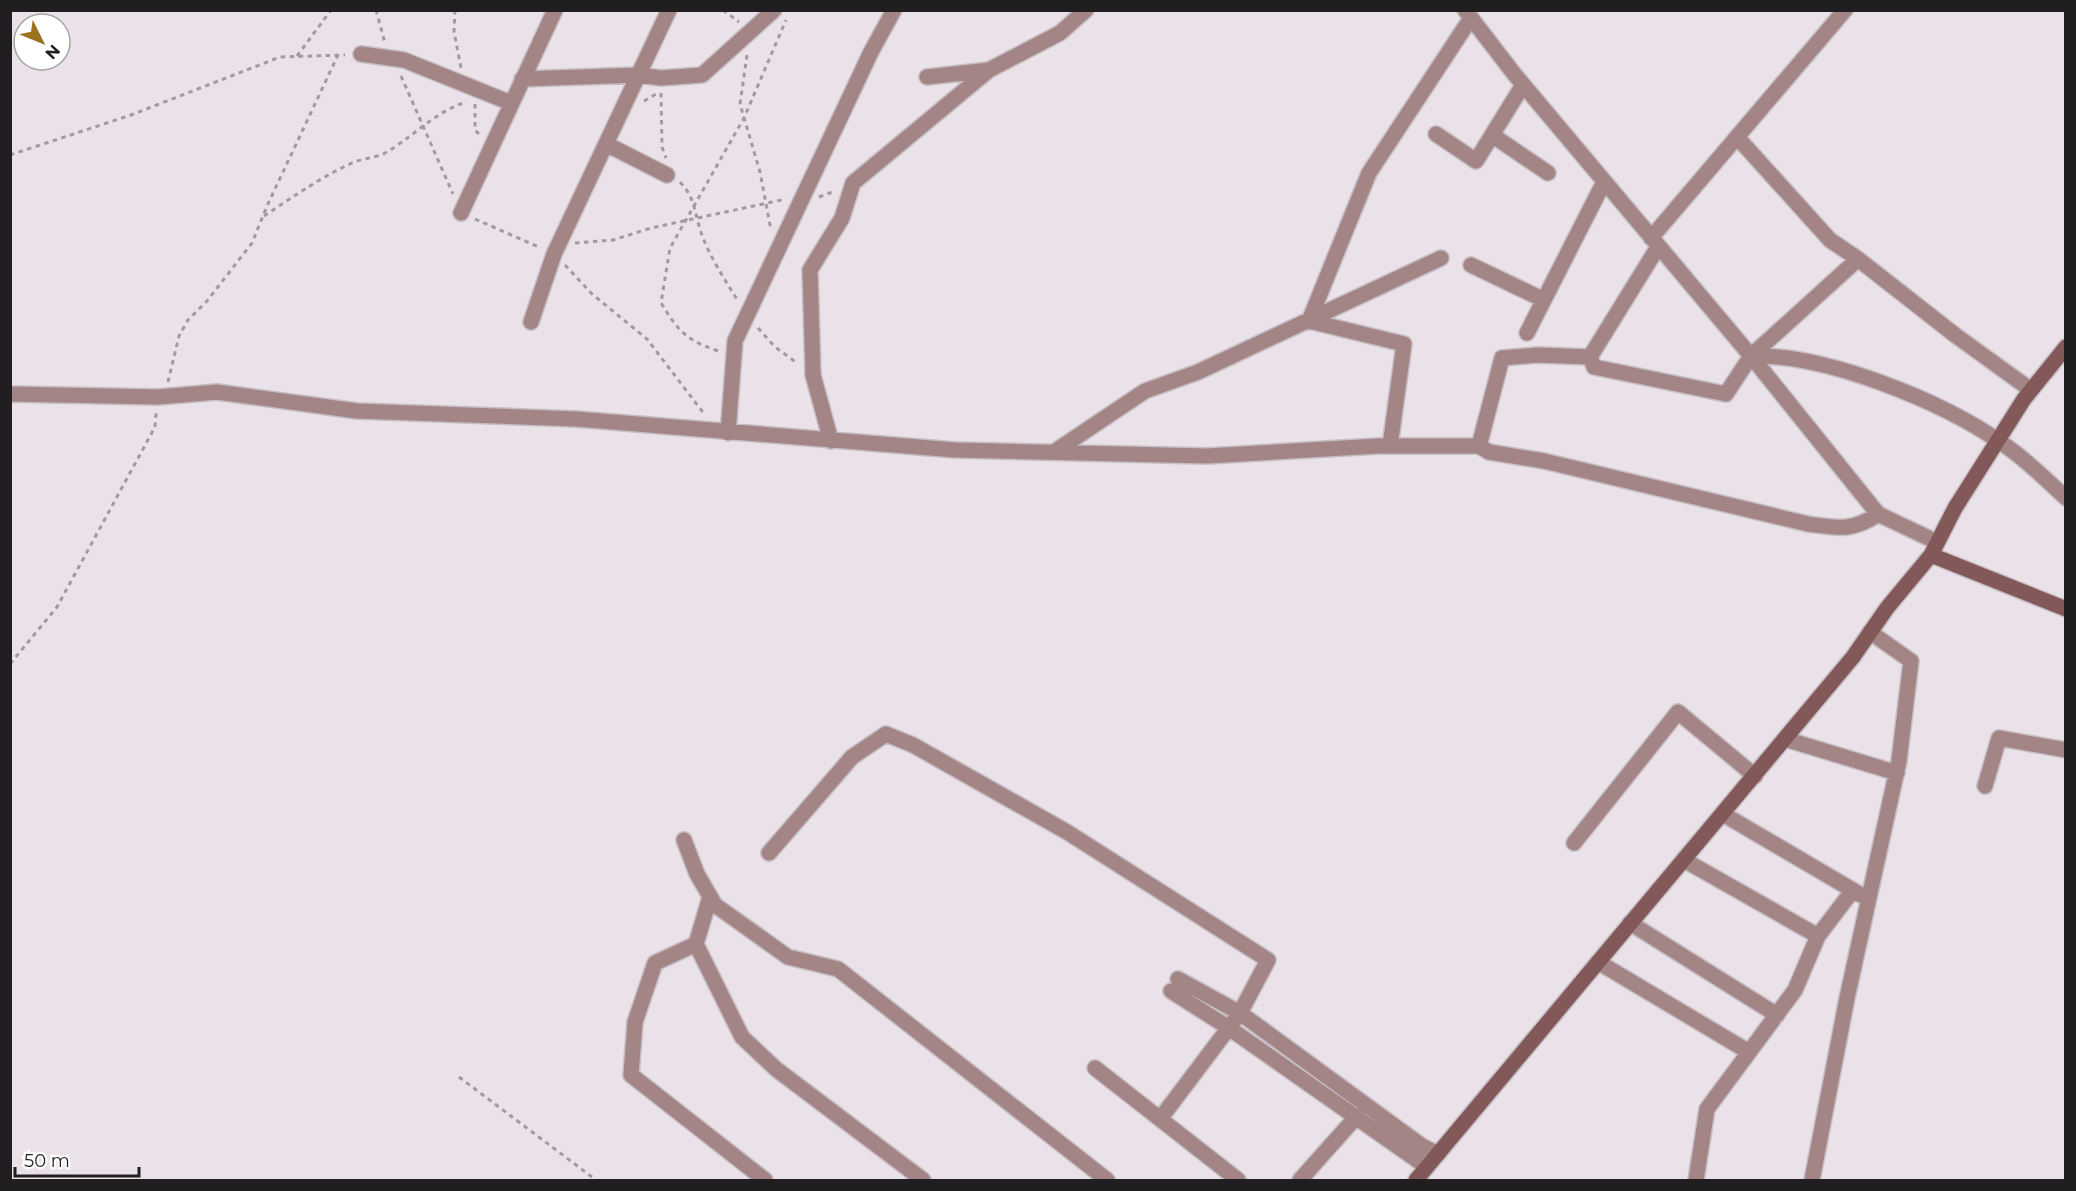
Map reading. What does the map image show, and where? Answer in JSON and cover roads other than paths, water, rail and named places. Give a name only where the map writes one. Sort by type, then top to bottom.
[{"type":"main road","points":[[1416,1180],[1755,776],[1870,632],[1934,549],[1955,508],[1998,440],[2031,390],[2066,347]]},
{"type":"main road","points":[[1934,549],[2066,609]]},
{"type":"street","points":[[461,213],[555,10]]},
{"type":"street","points":[[531,322],[557,249],[669,10]]},
{"type":"street","points":[[522,79],[639,75],[661,78],[702,75],[747,38],[774,10]]},
{"type":"street","points":[[729,433],[735,341],[894,10]]},
{"type":"street","points":[[831,441],[813,375],[810,270],[842,218],[853,183],[989,70],[1060,33],[1086,10]]},
{"type":"street","points":[[1590,357],[1654,242],[1737,137],[1845,10]]},
{"type":"street","points":[[1309,321],[1369,173],[1468,14],[1523,85],[1751,356],[1878,514],[1934,549]]},
{"type":"street","points":[[361,54],[404,60],[511,102]]},
{"type":"street","points":[[927,76],[989,70]]},
{"type":"street","points":[[1436,134],[1476,161],[1523,85]]},
{"type":"street","points":[[1492,135],[1548,173]]},
{"type":"street","points":[[1737,137],[1830,240],[2031,390]]},
{"type":"street","points":[[606,144],[671,173]]},
{"type":"street","points":[[1527,333],[1542,299],[1604,182]]},
{"type":"street","points":[[1054,452],[1145,391],[1198,372],[1441,258]]},
{"type":"street","points":[[1590,357],[1594,367],[1726,394],[1751,356],[1858,259]]},
{"type":"street","points":[[1471,265],[1542,299]]},
{"type":"street","points":[[1309,321],[1404,344],[1390,446]]},
{"type":"street","points":[[1479,446],[1502,358],[1538,355],[1590,357]]},
{"type":"street","points":[[1751,356],[1773,356],[1867,378],[1904,391],[1998,440],[2066,498]]},
{"type":"street","points":[[10,394],[161,396],[217,392],[357,411],[576,419],[955,450],[1208,456],[1390,446],[1479,446],[1489,452],[1544,461],[1808,524],[1843,528],[1862,526],[1878,514]]},
{"type":"street","points":[[1812,1180],[1897,773],[1911,661],[1870,632]]},
{"type":"street","points":[[1574,843],[1677,712],[1755,776]]},
{"type":"street","points":[[769,853],[852,757],[886,734],[913,745],[1067,832],[1268,960],[1240,1013],[1160,1119]]},
{"type":"street","points":[[1985,786],[1998,738],[2066,750]]},
{"type":"street","points":[[1785,739],[1897,773]]},
{"type":"street","points":[[1722,814],[1869,899]]},
{"type":"street","points":[[684,840],[697,874],[715,905],[788,957],[838,969],[1107,1180]]},
{"type":"street","points":[[1684,860],[1818,936]]},
{"type":"street","points":[[1696,1180],[1707,1109],[1795,990],[1818,936],[1853,890]]},
{"type":"street","points":[[710,897],[696,944],[742,1037],[776,1069],[923,1180]]},
{"type":"street","points":[[1630,923],[1777,1015]]},
{"type":"street","points":[[696,944],[655,963],[635,1022],[631,1075],[765,1180]]},
{"type":"street","points":[[1598,962],[1749,1052]]},
{"type":"street","points":[[1427,1167],[1229,1028],[1174,985],[1240,1013],[1422,1146],[1438,1154]]},
{"type":"street","points":[[1095,1068],[1238,1180]]},
{"type":"street","points":[[1300,1180],[1357,1116]]}]
